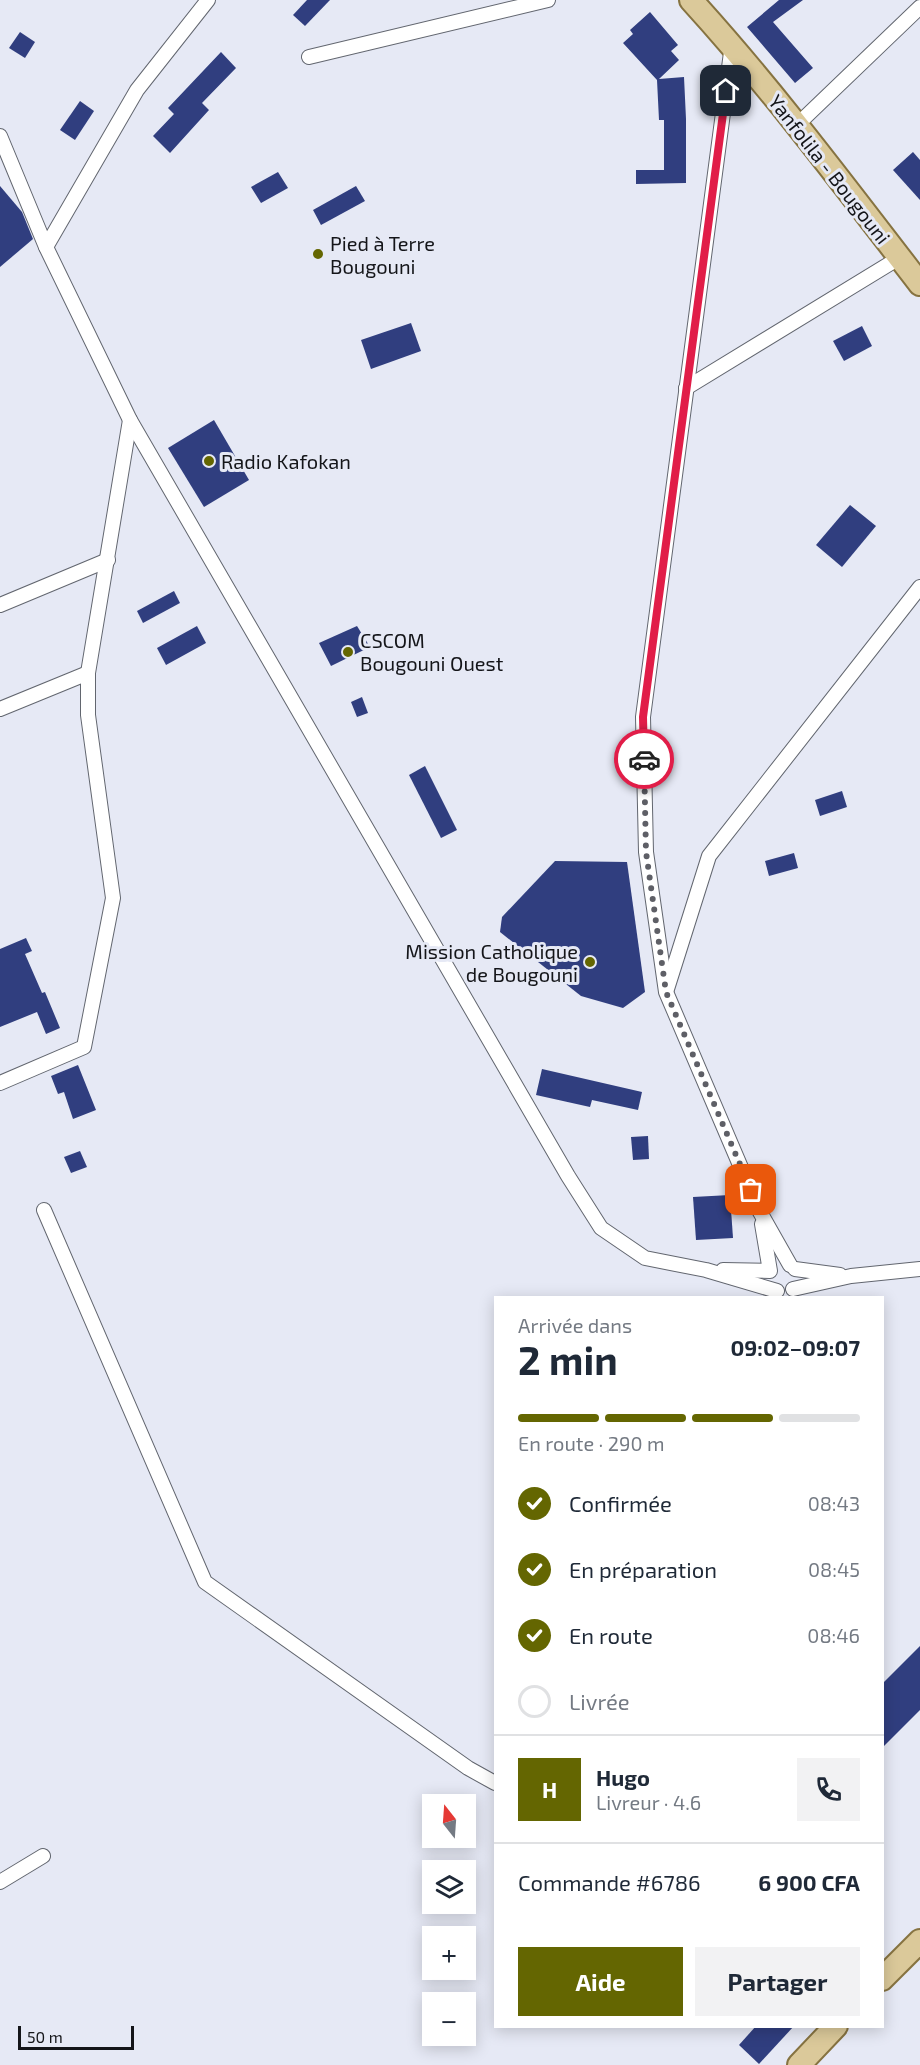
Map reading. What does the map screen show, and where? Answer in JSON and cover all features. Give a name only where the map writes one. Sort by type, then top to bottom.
[{"type":"main road","name":"Yanfolila - Bougouni","points":[[691,0],[732,45],[797,125],[920,284]]},
{"type":"main road","points":[[884,1978],[920,1941]]},
{"type":"main road","points":[[799,2065],[834,2028]]},
{"type":"street","points":[[46,247],[137,90],[208,0]]},
{"type":"street","points":[[309,57],[548,0]]},
{"type":"street","points":[[797,125],[920,7]]},
{"type":"street","points":[[732,45],[643,717],[646,852],[666,992],[760,1212],[798,1280],[793,1289]]},
{"type":"street","points":[[0,136],[46,247],[130,420],[568,1176],[601,1228],[645,1258],[706,1270],[786,1293],[793,1289],[851,1276],[920,1269]]},
{"type":"street","points":[[686,388],[900,258]]},
{"type":"street","points":[[0,1083],[84,1047],[113,898],[88,715],[88,673],[130,420]]},
{"type":"street","points":[[0,605],[108,560]]},
{"type":"street","points":[[666,992],[709,856],[920,587]]},
{"type":"street","points":[[0,709],[88,673]]},
{"type":"street","points":[[44,1210],[205,1582],[468,1768],[494,1782]]},
{"type":"street","points":[[760,1212],[770,1282],[777,1291]]},
{"type":"street","points":[[706,1270],[770,1271],[779,1264],[851,1276]]},
{"type":"street","points":[[0,1882],[43,1856]]},
{"type":"building","points":[[307,0],[330,0],[305,26],[293,15]]},
{"type":"building","points":[[779,0],[803,0],[773,22],[813,68],[795,83],[747,27]]},
{"type":"building","points":[[650,12],[678,45],[671,51],[679,60],[659,79],[684,77],[686,183],[636,184],[636,170],[664,170],[664,120],[659,120],[657,80],[623,43],[633,34],[630,30]]},
{"type":"building","points":[[20,32],[35,42],[25,58],[9,48]]},
{"type":"building","points":[[221,52],[236,68],[202,103],[209,110],[170,153],[153,136],[174,114],[168,108]]},
{"type":"building","points":[[80,101],[94,111],[75,140],[60,130]]},
{"type":"building","points":[[913,152],[920,160],[920,200],[893,170]]},
{"type":"building","points":[[278,172],[288,188],[261,203],[251,187]]},
{"type":"building","points":[[0,186],[22,212],[33,239],[0,267]]},
{"type":"building","points":[[356,186],[365,201],[321,225],[313,210]]},
{"type":"building","points":[[411,323],[421,351],[371,369],[361,340]]},
{"type":"building","points":[[862,326],[872,346],[844,361],[833,341]]},
{"type":"building","points":[[214,420],[249,480],[204,507],[168,448]]},
{"type":"building","points":[[850,505],[876,526],[842,567],[816,545]]},
{"type":"building","points":[[174,591],[180,603],[143,623],[137,611]]},
{"type":"building","points":[[197,626],[206,643],[166,665],[157,648]]},
{"type":"building","points":[[357,626],[370,647],[331,666],[319,643]]},
{"type":"building","points":[[362,697],[368,713],[357,717],[351,702]]},
{"type":"building","points":[[425,766],[457,830],[441,838],[409,775]]},
{"type":"building","points":[[842,791],[847,807],[820,816],[815,800]]},
{"type":"building","points":[[794,853],[798,868],[769,876],[765,861]]},
{"type":"building","name":"Mission Catholique de Bougouni","points":[[555,861],[627,862],[645,992],[623,1008],[581,996],[500,932],[502,917]]},
{"type":"building","points":[[26,938],[32,951],[25,954],[42,993],[45,992],[60,1028],[46,1034],[37,1012],[0,1027],[0,949]]},
{"type":"building","points":[[78,1065],[96,1110],[73,1119],[64,1092],[58,1094],[51,1076]]},
{"type":"building","points":[[542,1069],[642,1092],[638,1110],[592,1100],[590,1107],[536,1095]]},
{"type":"building","points":[[648,1136],[649,1159],[633,1160],[631,1137]]},
{"type":"building","points":[[80,1151],[87,1167],[71,1173],[64,1157]]},
{"type":"building","points":[[730,1195],[733,1238],[696,1240],[693,1197]]},
{"type":"building","points":[[920,1646],[920,1710],[884,1746],[884,1682]]},
{"type":"building","points":[[754,2028],[792,2028],[759,2064],[739,2045]]},
{"type":"way so far","points":[[644,759],[646,852],[666,992],[751,1190]]},
{"type":"place","name":"Pied à Terre Bougouni","points":[[318,254]]},
{"type":"place","name":"Radio Kafokan","points":[[209,461]]},
{"type":"place","name":"CSCOM Bougouni Ouest","points":[[348,652]]},
{"type":"place","name":"Mission Catholique de Bougouni","points":[[590,962]]},
{"type":"route","points":[[644,759],[643,717],[726,91]]}]
